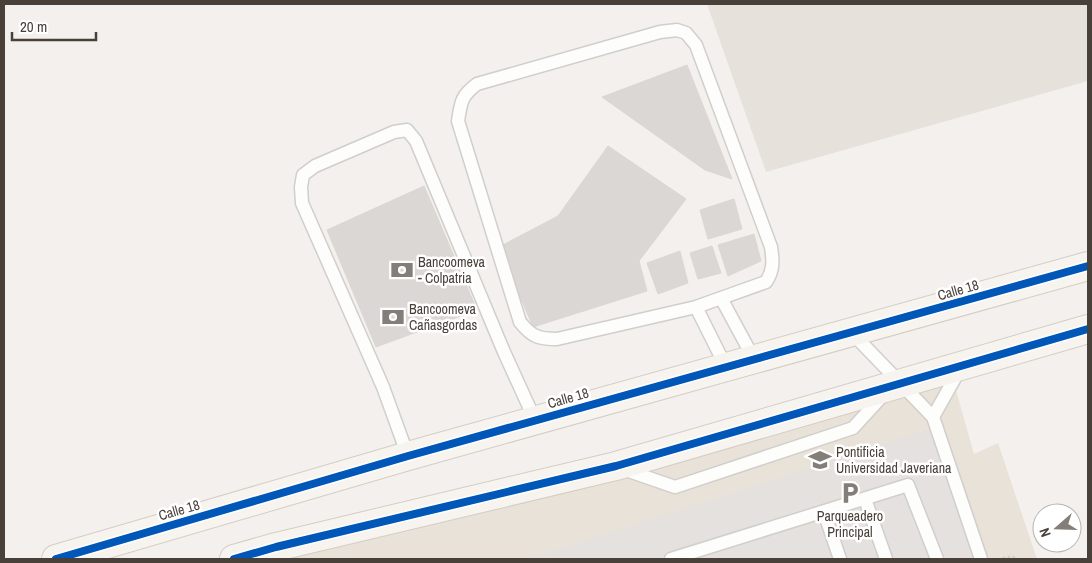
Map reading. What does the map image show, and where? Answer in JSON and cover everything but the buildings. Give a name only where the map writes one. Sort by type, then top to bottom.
[{"type":"main road","name":"Calle 18","points":[[56,559],[408,456],[1088,266]]},
{"type":"main road","points":[[234,559],[282,553],[616,466],[1088,329]]},
{"type":"lane","points":[[677,30],[686,33],[696,45],[770,247],[774,263],[766,282],[721,298],[696,307],[558,340],[542,339],[529,333],[520,322],[458,121],[461,103],[466,92],[477,84],[660,32],[677,30]]},
{"type":"lane","points":[[408,456],[383,387],[302,204],[301,187],[303,175],[315,166],[394,132],[407,130],[416,141],[504,352],[535,420]]},
{"type":"lane","points":[[721,298],[754,359]]},
{"type":"lane","points":[[696,307],[726,367]]},
{"type":"lane","points":[[851,332],[896,385],[933,417],[981,559]]},
{"type":"lane","points":[[933,417],[962,366]]},
{"type":"lane","points":[[616,466],[675,487],[853,428],[896,385]]},
{"type":"lane","points":[[672,559],[908,485],[937,559]]},
{"type":"lane","points":[[865,499],[886,559]]},
{"type":"lane","points":[[824,512],[840,559]]},
{"type":"path","points":[[1003,559],[1013,557],[1015,559]]},
{"type":"shaded area","points":[[707,4],[1088,4],[1088,81],[766,172]]},
{"type":"shaded area","name":"Pontificia Universidad Javeriana","points":[[950,369],[974,454],[998,443],[1032,544],[1032,553],[1035,553],[1037,559],[267,559]]},
{"type":"shaded area","name":"Parqueadero Principal","points":[[944,424],[990,559],[529,559]]},
{"type":"cycle path","points":[[56,559],[408,456],[1088,266]]},
{"type":"cycle path","points":[[234,559],[276,547],[616,466],[1088,329]]},
{"type":"place","name":"Bancoomeva - Colpatria","points":[[402,270]]},
{"type":"place","name":"Bancoomeva Cañasgordas","points":[[393,317]]},
{"type":"place","name":"Pontificia Universidad Javeriana","points":[[820,460]]},
{"type":"place","name":"Parqueadero Principal","points":[[850,493]]}]
